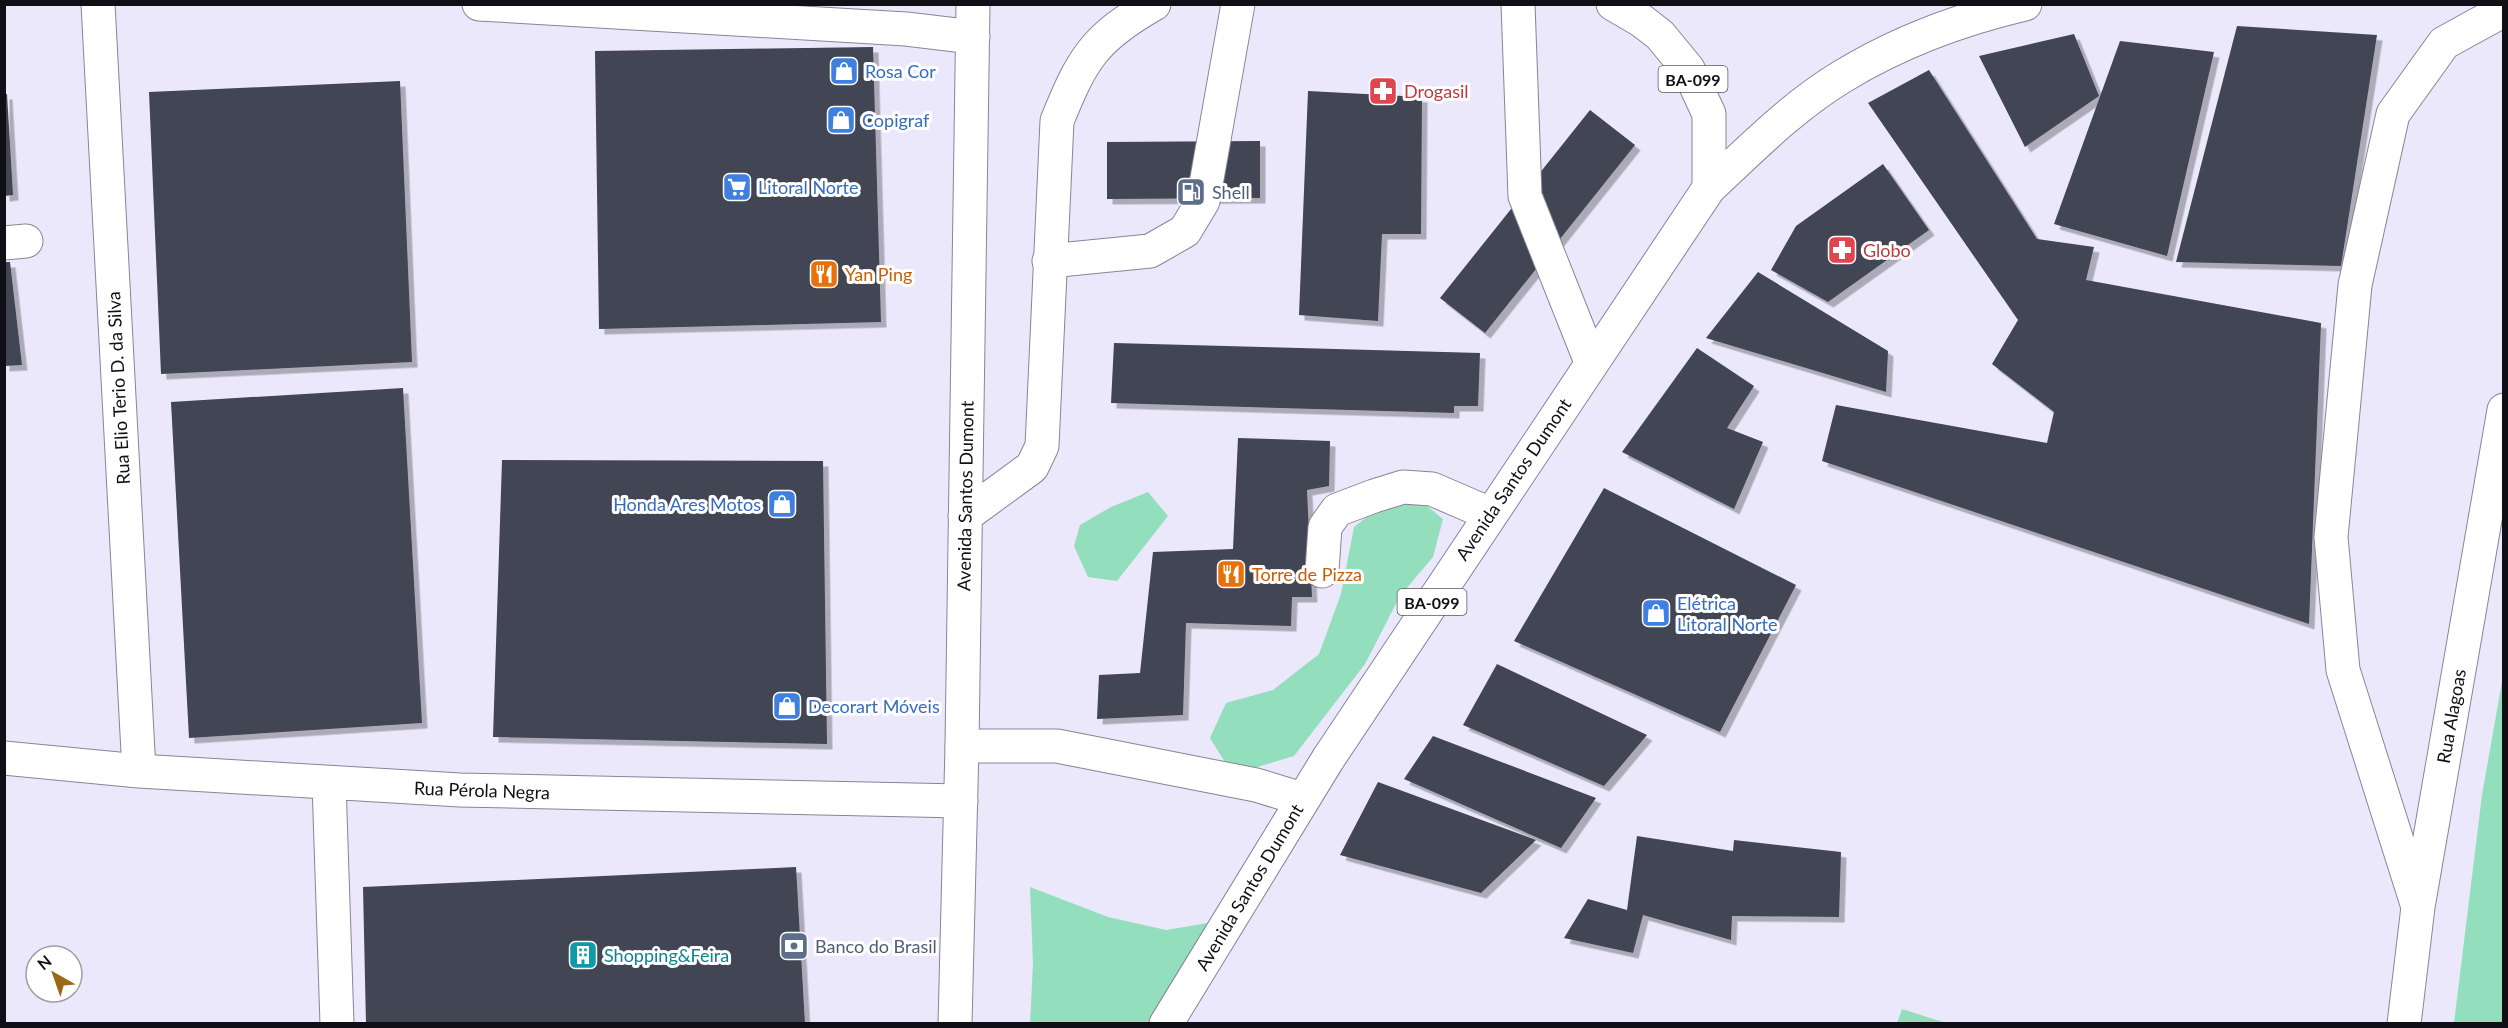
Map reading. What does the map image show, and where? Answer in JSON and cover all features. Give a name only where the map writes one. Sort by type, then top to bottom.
[{"type":"main road","name":"Rua Elio Terio D. da Silva","points":[[98,4],[139,771]]},
{"type":"main road","points":[[479,4],[850,15],[906,29],[973,37]]},
{"type":"main road","name":"Avenida Santos Dumont","points":[[955,1023],[962,746],[973,4]]},
{"type":"main road","points":[[965,516],[1032,467],[1042,447],[1057,121],[1076,75],[1100,40],[1154,4]]},
{"type":"main road","points":[[1049,261],[1150,251],[1185,231],[1203,201],[1238,4]]},
{"type":"main road","points":[[1518,4],[1525,196],[1591,362]]},
{"type":"main road","name":"BA-099","points":[[1613,4],[1660,35],[1688,69],[1709,114],[1708,188]]},
{"type":"main road","name":"Avenida Santos Dumont","points":[[1166,1023],[1302,800],[1708,188],[1788,116],[1842,77],[1899,46],[1978,15],[2025,4]]},
{"type":"main road","points":[[2418,906],[2343,670],[2331,537],[2333,514],[2355,285],[2393,114],[2444,43],[2504,10]]},
{"type":"main road","name":"Rua Alagoas","points":[[2404,1023],[2418,906],[2504,410]]},
{"type":"main road","points":[[1322,571],[1325,527],[1337,510],[1374,496],[1403,487],[1432,489],[1490,514]]},
{"type":"main road","points":[[962,746],[1057,746],[1256,785],[1302,800]]},
{"type":"main road","name":"Rua Pérola Negra","points":[[4,758],[139,771],[460,790],[961,801]]},
{"type":"main road","points":[[329,783],[337,1023]]},
{"type":"green space","points":[[1148,492],[1168,516],[1117,581],[1088,577],[1074,546],[1080,525],[1111,507]]},
{"type":"green space","points":[[1390,499],[1422,502],[1443,519],[1433,557],[1400,596],[1365,664],[1294,756],[1254,768],[1225,762],[1210,738],[1226,703],[1273,690],[1319,654],[1341,594],[1354,527]]},
{"type":"green space","points":[[2503,676],[2503,1023],[2454,1023],[2482,795]]},
{"type":"green space","points":[[1030,887],[1108,917],[1166,930],[1226,920],[1154,1023],[1030,1024],[1033,963]]},
{"type":"green space","points":[[1902,1009],[1946,1023],[1897,1023]]},
{"type":"building","points":[[2237,26],[2377,35],[2341,266],[2176,262]]},
{"type":"building","points":[[2074,34],[2099,96],[2025,147],[1979,56]]},
{"type":"building","points":[[2120,41],[2214,52],[2167,256],[2054,224]]},
{"type":"building","name":"Litoral Norte","points":[[873,47],[881,322],[599,329],[595,51]]},
{"type":"building","points":[[1929,70],[2037,239],[2094,247],[2086,280],[2321,323],[2309,624],[1822,461],[1836,405],[2047,443],[2054,412],[1992,364],[2018,320],[1868,103]]},
{"type":"building","points":[[400,81],[412,362],[161,374],[149,92]]},
{"type":"building","points":[[1308,91],[1422,97],[1421,234],[1382,234],[1378,321],[1299,315]]},
{"type":"building","points":[[4,94],[7,94],[13,195],[4,196]]},
{"type":"building","points":[[1590,110],[1635,145],[1485,333],[1440,298]]},
{"type":"building","points":[[1260,141],[1260,198],[1107,199],[1107,142]]},
{"type":"building","name":"Globo","points":[[1883,164],[1929,230],[1828,302],[1771,270],[1796,226]]},
{"type":"building","points":[[4,262],[10,262],[22,365],[4,366]]},
{"type":"building","points":[[1758,272],[1888,351],[1886,392],[1706,338]]},
{"type":"building","points":[[1114,343],[1480,353],[1478,406],[1454,406],[1454,413],[1111,403]]},
{"type":"building","points":[[1697,348],[1754,386],[1727,428],[1763,442],[1734,509],[1622,452]]},
{"type":"building","points":[[403,388],[422,723],[189,738],[171,402]]},
{"type":"building","name":"Torre de Pizza","points":[[1238,438],[1330,441],[1329,486],[1307,490],[1312,597],[1292,597],[1291,626],[1186,623],[1183,715],[1097,719],[1099,675],[1140,673],[1153,552],[1233,549]]},
{"type":"building","points":[[502,460],[823,461],[827,744],[493,737]]},
{"type":"building","name":"Elétrica Litoral Norte","points":[[1604,488],[1796,585],[1720,732],[1514,641]]},
{"type":"building","points":[[1497,664],[1647,735],[1604,786],[1463,725]]},
{"type":"building","points":[[1433,736],[1596,798],[1561,848],[1404,779]]},
{"type":"building","points":[[1378,782],[1536,840],[1481,893],[1340,855]]},
{"type":"building","points":[[1637,836],[1733,851],[1734,840],[1841,852],[1839,917],[1732,916],[1731,940],[1643,915],[1633,953],[1564,938],[1588,899],[1627,910]]},
{"type":"building","name":"Shopping&Feira","points":[[796,867],[805,1024],[366,1024],[363,887]]},
{"type":"place","name":"Rosa Cor","points":[[844,71]]},
{"type":"place","name":"Drogasil","points":[[1383,91]]},
{"type":"place","name":"Copigraf","points":[[841,120]]},
{"type":"place","name":"Litoral Norte","points":[[737,187]]},
{"type":"place","name":"Shell","points":[[1191,192]]},
{"type":"place","name":"Globo","points":[[1842,250]]},
{"type":"place","name":"Yan Ping","points":[[824,274]]},
{"type":"place","name":"Honda Ares Motos","points":[[782,504]]},
{"type":"place","name":"Torre de Pizza","points":[[1231,574]]},
{"type":"place","name":"Elétrica Litoral Norte","points":[[1656,613]]},
{"type":"place","name":"Decorart Móveis","points":[[787,706]]},
{"type":"place","name":"Banco do Brasil","points":[[794,946]]},
{"type":"place","name":"Shopping&Feira","points":[[583,955]]}]
